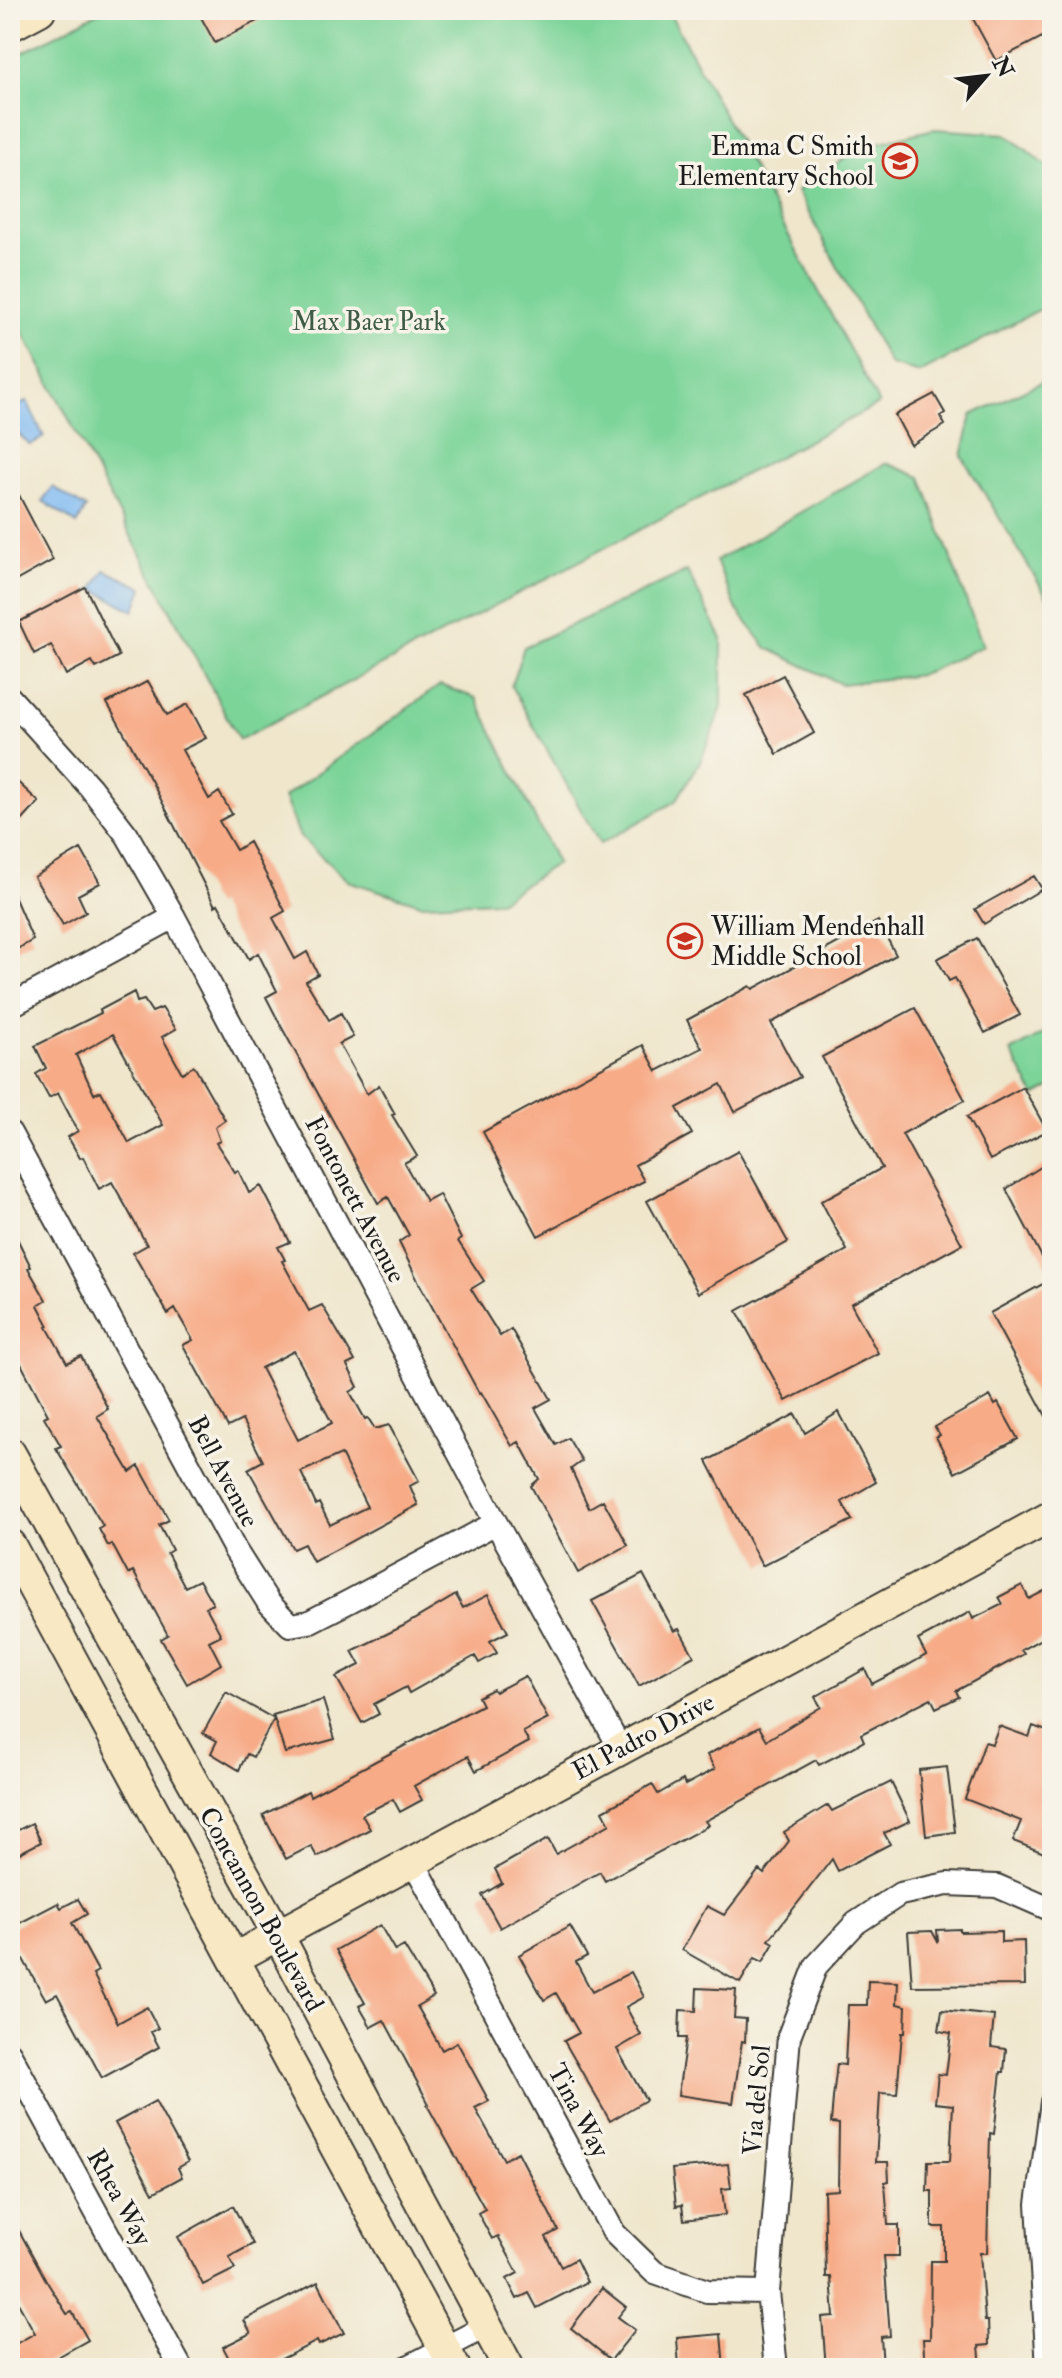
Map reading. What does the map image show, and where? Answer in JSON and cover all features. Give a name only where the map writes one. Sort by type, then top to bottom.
[{"type":"main road","points":[[10,26],[40,10]]},
{"type":"main road","name":"Concannon Boulevard","points":[[10,1453],[278,1935],[509,2368]]},
{"type":"main road","name":"El Padro Drive","points":[[235,1958],[1052,1516]]},
{"type":"main road","name":"Concannon Boulevard","points":[[10,1545],[450,2358]]},
{"type":"street","name":"Fontonett Avenue","points":[[10,698],[90,787],[127,835],[620,1748]]},
{"type":"street","points":[[10,1006],[174,917]]},
{"type":"street","name":"Bell Avenue","points":[[10,1133],[235,1550],[268,1602],[290,1625],[309,1622],[496,1523]]},
{"type":"street","name":"Tina Way","points":[[413,1861],[614,2233],[655,2273],[707,2291],[768,2292]]},
{"type":"street","name":"Via del Sol","points":[[776,2368],[768,2292],[789,2036],[816,1966],[856,1923],[900,1894],[947,1884],[997,1886],[1052,1910]]},
{"type":"street","name":"Rhea Way","points":[[10,2054],[181,2368]]},
{"type":"street","points":[[1048,2368],[1038,2204],[1052,2102]]},
{"type":"street","points":[[406,2368],[450,2358],[487,2326]]},
{"type":"green space","name":"Max Baer Park","points":[[103,10],[668,10],[879,404],[239,740],[10,308],[10,59]]},
{"type":"green space","points":[[934,129],[1006,134],[1052,170],[1052,303],[920,373],[890,365],[797,191],[861,147]]},
{"type":"green space","points":[[1052,377],[1052,605],[962,456],[972,415]]},
{"type":"green space","points":[[886,463],[921,477],[983,646],[921,675],[841,684],[767,648],[737,610],[716,561]]},
{"type":"green space","points":[[687,571],[722,639],[722,707],[701,760],[676,801],[600,844],[511,686],[524,647]]},
{"type":"green space","points":[[440,685],[476,698],[557,863],[499,901],[421,904],[348,881],[300,837],[284,797]]},
{"type":"green space","points":[[1052,1029],[1052,1087],[1035,1096],[1011,1052]]},
{"type":"water","points":[[27,401],[44,437],[30,445],[16,430],[10,417],[10,411]]},
{"type":"water","points":[[53,487],[86,508],[77,524],[43,501]]},
{"type":"water","points":[[105,570],[143,588],[134,611],[93,589]]},
{"type":"building","points":[[197,10],[278,10],[215,43]]},
{"type":"building","points":[[985,10],[1052,10],[1052,32],[996,61],[972,17]]},
{"type":"building","points":[[934,394],[945,413],[940,416],[945,425],[911,445],[895,415]]},
{"type":"building","points":[[10,478],[53,560],[10,584]]},
{"type":"building","points":[[85,587],[119,656],[96,668],[92,661],[66,675],[51,645],[34,654],[19,622]]},
{"type":"building","points":[[783,675],[814,733],[777,754],[746,695]]},
{"type":"building","points":[[148,681],[167,715],[188,704],[206,738],[182,750],[209,799],[219,792],[232,814],[219,821],[236,850],[249,842],[285,911],[273,918],[295,959],[307,952],[318,974],[306,981],[329,1020],[341,1013],[353,1037],[339,1044],[367,1094],[379,1085],[395,1114],[392,1115],[417,1156],[404,1163],[426,1201],[439,1194],[461,1239],[458,1241],[484,1281],[471,1289],[500,1336],[511,1329],[551,1399],[535,1408],[556,1445],[568,1438],[582,1461],[571,1469],[589,1508],[603,1500],[628,1545],[578,1573],[531,1486],[539,1479],[519,1442],[512,1446],[479,1393],[418,1281],[399,1242],[409,1235],[388,1197],[378,1203],[266,997],[277,991],[258,953],[249,959],[218,904],[215,906],[152,782],[107,703]]},
{"type":"building","points":[[10,775],[39,802],[20,823],[10,813]]},
{"type":"building","points":[[81,849],[100,883],[78,895],[86,912],[63,925],[34,877]]},
{"type":"building","points":[[1034,876],[1042,889],[984,924],[975,909]]},
{"type":"building","points":[[10,887],[33,940],[10,953]]},
{"type":"building","points":[[878,921],[896,955],[771,1023],[800,1077],[735,1112],[721,1084],[677,1108],[692,1134],[635,1165],[644,1181],[538,1236],[483,1132],[643,1045],[657,1071],[702,1048],[687,1020],[750,986],[753,989]]},
{"type":"building","points":[[977,938],[1020,1015],[985,1033],[955,978],[949,981],[937,959]]},
{"type":"building","points":[[134,992],[137,1002],[144,1000],[152,1012],[162,1008],[176,1029],[162,1037],[182,1073],[194,1066],[225,1120],[215,1127],[220,1141],[216,1143],[235,1172],[238,1170],[249,1193],[261,1186],[290,1242],[278,1247],[285,1260],[282,1261],[309,1311],[322,1305],[355,1361],[347,1365],[358,1387],[350,1392],[365,1419],[368,1418],[375,1429],[389,1425],[419,1481],[410,1486],[418,1505],[313,1562],[304,1544],[293,1549],[248,1469],[263,1461],[242,1420],[228,1427],[183,1345],[193,1340],[175,1309],[168,1314],[133,1253],[147,1245],[112,1182],[99,1189],[83,1157],[80,1158],[68,1137],[78,1131],[58,1093],[49,1098],[36,1074],[46,1068],[35,1046],[101,1013],[100,1010]],"holes":[[[113,1034],[163,1125],[129,1143],[101,1091],[94,1094],[76,1055]],[[294,1351],[332,1423],[298,1440],[261,1368]],[[341,1454],[367,1507],[330,1525],[319,1503],[316,1505],[301,1472]]]},
{"type":"building","points":[[915,1008],[965,1100],[902,1134],[962,1244],[851,1304],[878,1353],[786,1401],[737,1311],[847,1250],[821,1201],[882,1168],[822,1057]]},
{"type":"building","points":[[1023,1087],[1047,1131],[990,1160],[967,1117]]},
{"type":"building","points":[[738,1151],[788,1242],[698,1293],[647,1201]]},
{"type":"building","points":[[1052,1160],[1052,1276],[1006,1189]]},
{"type":"building","points":[[10,1224],[31,1267],[28,1268],[46,1300],[38,1305],[47,1327],[67,1363],[81,1356],[108,1409],[97,1416],[130,1472],[139,1466],[169,1520],[159,1525],[172,1550],[167,1553],[185,1587],[199,1580],[213,1604],[206,1607],[221,1635],[209,1641],[221,1664],[187,1684],[161,1639],[168,1635],[133,1571],[128,1574],[112,1544],[108,1546],[99,1529],[103,1526],[56,1448],[61,1446],[44,1417],[48,1415],[10,1343]]},
{"type":"building","points":[[1052,1279],[1052,1427],[990,1313]]},
{"type":"building","points":[[990,1396],[995,1405],[998,1403],[1018,1439],[955,1473],[936,1437],[940,1435],[935,1427]]},
{"type":"building","points":[[839,1412],[876,1482],[842,1502],[852,1520],[762,1566],[707,1461],[795,1414],[805,1433]]},
{"type":"building","points":[[643,1574],[674,1631],[679,1629],[694,1656],[639,1686],[592,1601]]},
{"type":"building","points":[[1022,1585],[1029,1599],[1052,1587],[1052,1633],[1021,1650],[1024,1654],[956,1691],[959,1697],[936,1708],[931,1698],[861,1734],[864,1741],[848,1750],[819,1765],[816,1760],[705,1821],[708,1825],[693,1834],[605,1881],[600,1872],[500,1928],[482,1895],[502,1883],[495,1869],[548,1839],[556,1854],[610,1824],[603,1811],[652,1784],[658,1794],[683,1780],[685,1785],[715,1769],[707,1755],[759,1727],[767,1740],[821,1707],[815,1697],[865,1669],[872,1684],[903,1668],[926,1655],[918,1640],[970,1612],[973,1619],[1003,1604],[999,1597]]},
{"type":"building","points":[[456,1595],[463,1608],[488,1595],[508,1632],[490,1641],[497,1653],[479,1663],[475,1656],[409,1693],[406,1687],[374,1704],[379,1714],[362,1723],[336,1677],[360,1665],[352,1651]]},
{"type":"building","points":[[525,1676],[548,1719],[523,1732],[529,1742],[476,1771],[468,1756],[414,1786],[422,1800],[400,1812],[393,1799],[362,1815],[370,1829],[317,1857],[311,1846],[286,1859],[263,1815],[308,1791],[310,1796],[482,1705],[478,1697]]},
{"type":"building","points":[[226,1692],[274,1719],[253,1757],[247,1754],[239,1770],[211,1753],[217,1741],[203,1733]]},
{"type":"building","points":[[323,1700],[335,1739],[285,1753],[273,1715]]},
{"type":"building","points":[[999,1726],[1029,1737],[1033,1726],[1052,1733],[1052,1856],[1013,1841],[1021,1821],[965,1799],[985,1742],[992,1744]]},
{"type":"building","points":[[947,1767],[955,1832],[926,1836],[919,1770]]},
{"type":"building","points":[[891,1782],[910,1821],[884,1833],[890,1844],[838,1871],[832,1859],[769,1940],[774,1943],[763,1962],[755,1958],[740,1983],[682,1950],[707,1906],[724,1915],[759,1870],[764,1874],[789,1841],[784,1832],[828,1805],[832,1811]]},
{"type":"building","points":[[32,1823],[41,1842],[10,1858],[10,1834]]},
{"type":"building","points":[[78,1899],[87,1914],[72,1923],[98,1971],[93,1974],[118,2023],[147,2007],[158,2028],[151,2032],[159,2047],[102,2078],[57,1994],[46,2000],[10,1936],[10,1928],[58,1903],[61,1908]]},
{"type":"building","points":[[380,1925],[395,1951],[404,1946],[434,1996],[417,2006],[442,2050],[457,2042],[489,2101],[475,2108],[504,2160],[518,2152],[558,2230],[546,2237],[561,2267],[576,2259],[587,2282],[537,2308],[529,2293],[517,2299],[507,2279],[518,2273],[498,2236],[492,2239],[478,2213],[485,2209],[384,2020],[371,2027],[359,2006],[365,2003],[336,1950]]},
{"type":"building","points":[[570,1926],[587,1956],[576,1962],[592,1992],[631,1972],[644,1997],[626,2007],[641,2035],[617,2049],[646,2100],[610,2121],[564,2041],[579,2033],[556,1993],[544,2000],[519,1955]]},
{"type":"building","points":[[960,1929],[960,1932],[1001,1931],[1001,1942],[1024,1941],[1025,1985],[912,1986],[908,1932],[932,1931],[938,1942],[937,1930]]},
{"type":"building","points":[[868,1981],[898,1982],[897,2004],[906,2006],[897,2094],[880,2093],[876,2162],[888,2162],[889,2181],[885,2182],[888,2225],[899,2225],[899,2256],[884,2256],[890,2336],[881,2337],[883,2368],[826,2368],[822,2317],[834,2316],[831,2277],[826,2277],[824,2191],[838,2190],[839,2124],[831,2123],[833,2098],[837,2064],[845,2065],[848,2005],[867,2005]]},
{"type":"building","points":[[697,1988],[736,1990],[734,2018],[746,2019],[745,2042],[742,2041],[733,2103],[678,2095],[686,2038],[679,2038],[680,2010],[696,2011]]},
{"type":"building","points":[[942,2010],[994,2016],[991,2047],[1006,2049],[994,2134],[990,2133],[987,2253],[980,2253],[989,2345],[979,2346],[981,2368],[925,2368],[923,2339],[930,2339],[931,2261],[944,2261],[944,2227],[932,2227],[932,2191],[927,2191],[928,2161],[950,2161],[953,2105],[935,2103],[938,2074],[946,2075],[951,2033],[939,2031]]},
{"type":"building","points":[[155,2101],[188,2162],[178,2168],[182,2177],[153,2193],[115,2123]]},
{"type":"building","points":[[728,2164],[731,2188],[722,2189],[725,2215],[684,2220],[682,2205],[676,2206],[672,2169]]},
{"type":"building","points":[[233,2206],[253,2244],[229,2257],[235,2269],[203,2285],[178,2237]]},
{"type":"building","points":[[10,2214],[47,2282],[67,2314],[72,2312],[88,2340],[38,2368],[10,2368],[10,2347],[35,2333],[10,2289]]},
{"type":"building","points":[[318,2282],[344,2333],[319,2345],[317,2341],[264,2368],[234,2368],[223,2347],[251,2333],[244,2320]]},
{"type":"building","points":[[602,2288],[626,2307],[618,2317],[635,2330],[611,2360],[571,2328]]},
{"type":"building","points":[[721,2334],[724,2368],[679,2368],[677,2338]]},
{"type":"place","name":"Emma C Smith Elementary School","points":[[900,161]]},
{"type":"place","name":"William Mendenhall Middle School","points":[[685,941]]}]
